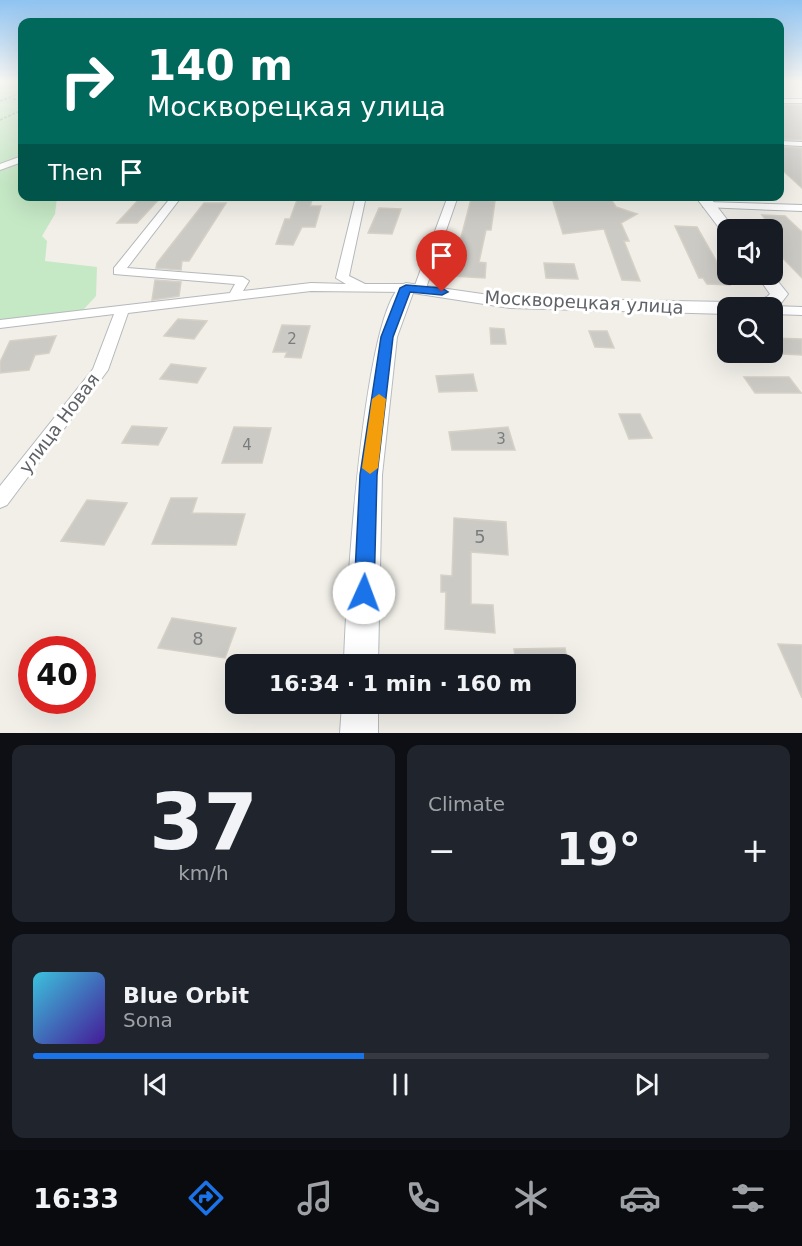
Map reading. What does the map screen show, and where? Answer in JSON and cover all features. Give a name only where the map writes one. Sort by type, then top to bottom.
[{"type":"street","points":[[784,143],[802,144]]},
{"type":"street","points":[[0,167],[18,160]]},
{"type":"street","points":[[174,201],[118,271],[243,281],[234,296]]},
{"type":"street","points":[[360,201],[342,278],[370,289]]},
{"type":"street","points":[[361,654],[369,475],[387,337],[413,288],[451,201]]},
{"type":"street","points":[[704,201],[802,208]]},
{"type":"street","points":[[704,201],[719,219]]},
{"type":"street","points":[[0,324],[311,287],[413,288]]},
{"type":"street","name":"Москворецкая улица","points":[[413,288],[510,303],[717,308]]},
{"type":"street","name":"улица Новая","points":[[0,500],[100,370],[123,308]]},
{"type":"street","points":[[783,310],[802,311]]},
{"type":"street","points":[[359,733],[360,714]]},
{"type":"green space","points":[[0,116],[18,116],[18,201],[57,201],[55,214],[42,236],[47,241],[45,261],[97,267],[96,296],[83,310],[0,320]]},
{"type":"building","points":[[784,116],[802,116],[802,140],[784,139]]},
{"type":"building","points":[[784,147],[802,148],[802,188],[784,172]]},
{"type":"building","points":[[137,201],[157,201],[137,223],[117,223]]},
{"type":"building","points":[[297,201],[312,201],[310,206],[321,206],[315,227],[302,227],[293,245],[276,244],[285,219],[290,219]]},
{"type":"building","points":[[470,201],[495,201],[491,230],[486,230],[479,262],[486,263],[485,278],[451,276]]},
{"type":"building","points":[[553,201],[612,201],[616,207],[637,214],[621,223],[629,241],[624,241],[640,281],[622,280],[604,229],[563,234]]},
{"type":"building","points":[[204,203],[226,203],[189,261],[182,261],[181,270],[156,268],[157,263]]},
{"type":"building","points":[[379,208],[401,209],[392,234],[368,233]]},
{"type":"building","points":[[762,215],[785,216],[802,232],[802,278],[783,258],[783,219],[765,219]]},
{"type":"building","points":[[675,226],[697,227],[717,262],[717,284],[707,284],[703,278],[699,278]]},
{"type":"building","points":[[544,263],[574,264],[578,279],[546,278]]},
{"type":"building","points":[[155,280],[181,282],[179,296],[152,300]]},
{"type":"building","points":[[178,319],[207,321],[194,339],[164,336]]},
{"type":"building","points":[[282,325],[310,326],[301,358],[285,357],[287,352],[273,352]]},
{"type":"building","points":[[490,328],[504,329],[506,344],[491,344]]},
{"type":"building","points":[[589,331],[607,331],[614,348],[595,347]]},
{"type":"building","points":[[56,336],[49,353],[35,355],[29,370],[0,373],[0,362],[10,341]]},
{"type":"building","points":[[783,338],[802,339],[802,355],[783,354]]},
{"type":"building","points":[[171,364],[206,368],[197,383],[160,379]]},
{"type":"building","points":[[473,374],[477,391],[439,392],[436,376]]},
{"type":"building","points":[[744,377],[789,377],[801,393],[755,393]]},
{"type":"building","points":[[619,414],[640,414],[652,438],[629,439]]},
{"type":"building","points":[[132,426],[167,428],[158,445],[122,443]]},
{"type":"building","points":[[234,427],[271,428],[262,463],[222,463]]},
{"type":"building","points":[[508,427],[515,450],[452,450],[449,432]]},
{"type":"building","points":[[171,498],[197,498],[192,513],[245,514],[236,545],[152,544]]},
{"type":"building","points":[[87,500],[127,503],[104,545],[61,541]]},
{"type":"building","points":[[454,518],[506,522],[508,555],[471,552],[471,604],[493,605],[495,633],[445,629],[446,592],[441,592],[441,575],[452,576]]},
{"type":"building","points":[[172,618],[236,628],[225,658],[158,648]]},
{"type":"building","points":[[778,644],[802,645],[802,698]]},
{"type":"building","points":[[565,648],[566,654],[515,654],[514,649]]},
{"type":"slow traffic","points":[[370,468],[379,399]]},
{"type":"route","points":[[364,593],[369,475],[387,337],[406,288],[442,292]]}]
